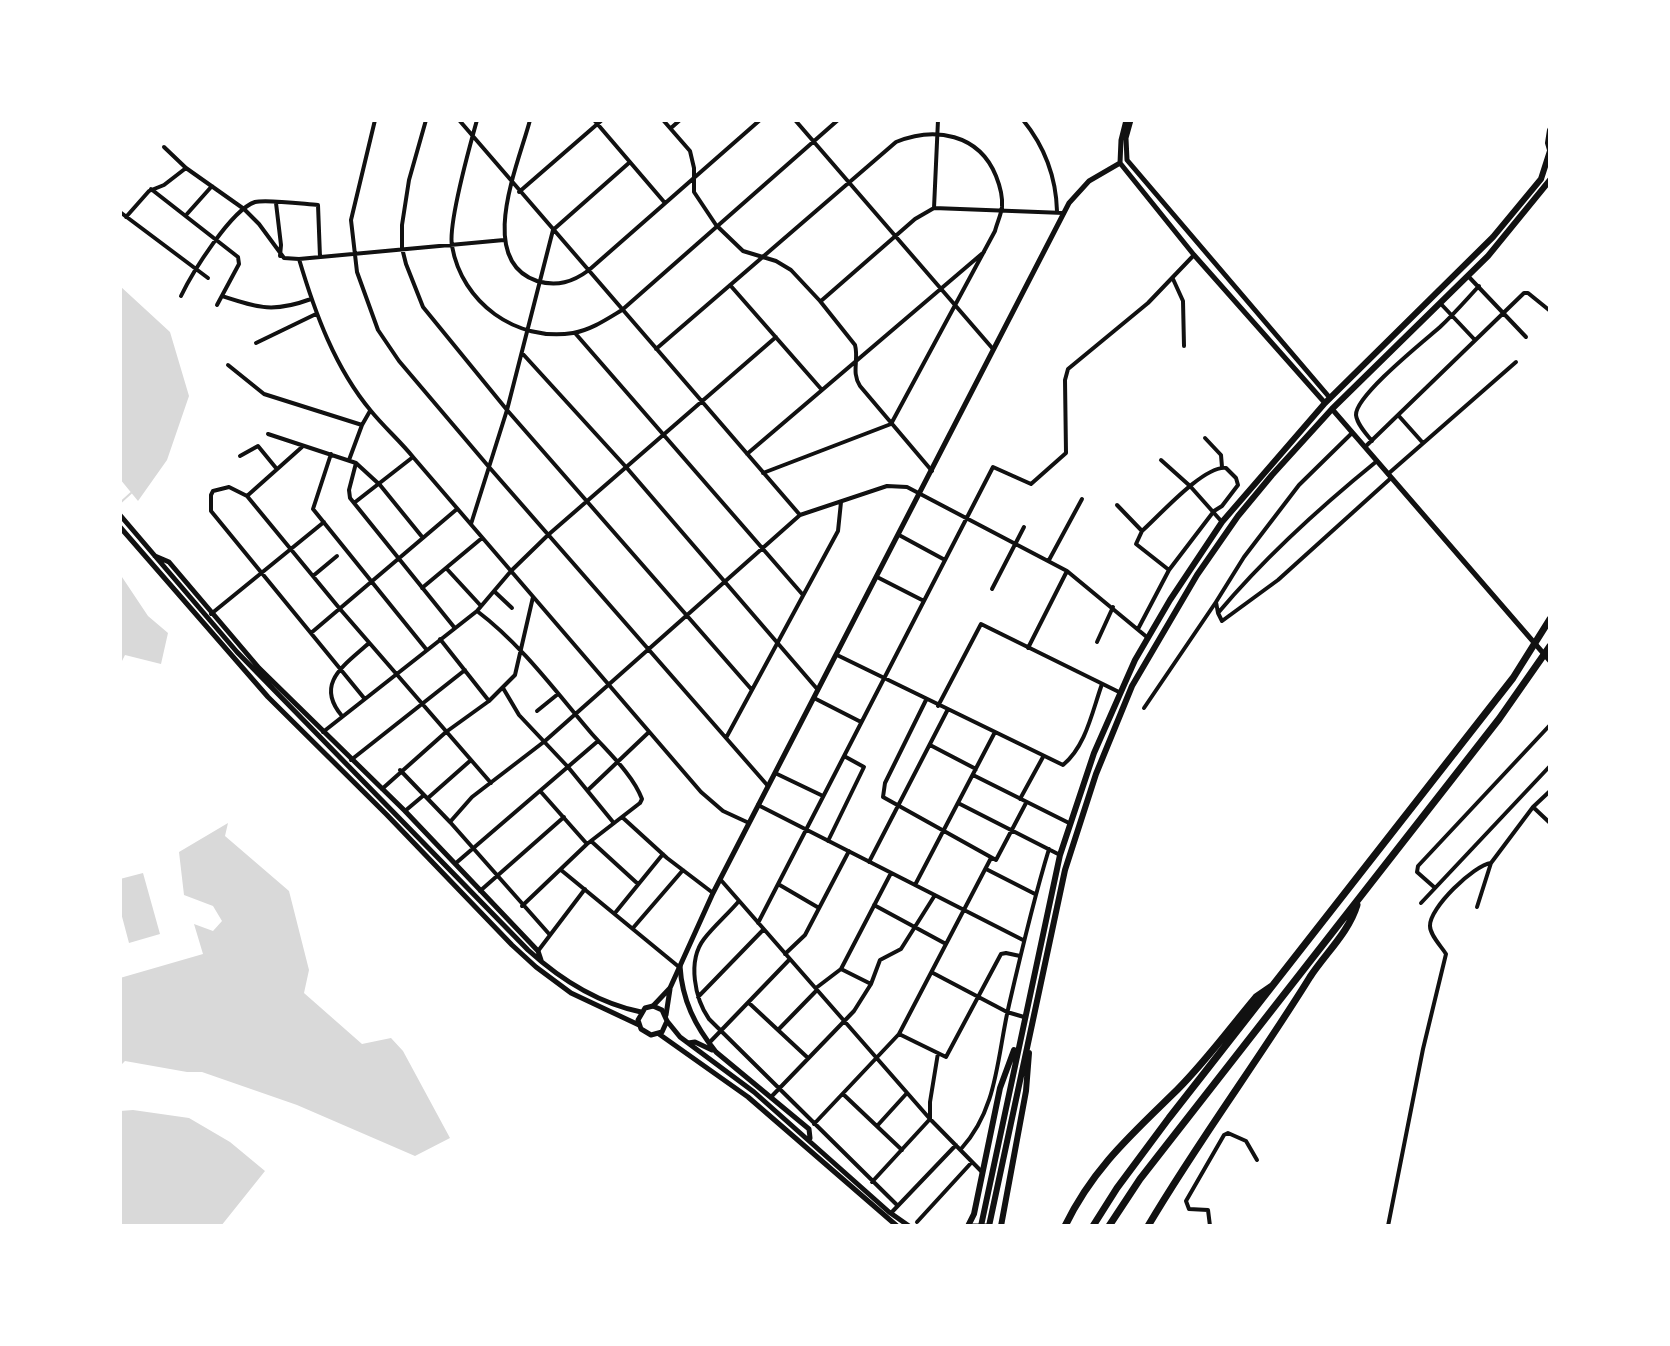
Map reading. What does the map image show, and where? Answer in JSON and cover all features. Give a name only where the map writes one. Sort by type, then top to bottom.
[{"type":"highway","points":[[969,1226],[1000,1088],[1025,1017],[1069,823],[1094,753],[1148,638],[1222,522],[1327,401],[1493,237],[1541,179],[1550,150],[1550,130]]},
{"type":"highway","points":[[981,1226],[1031,1030],[1065,870],[1096,774],[1132,686],[1190,586],[1238,516],[1332,409],[1468,276],[1528,210],[1550,180]]},
{"type":"highway","points":[[1093,1226],[1138,1160],[1513,678],[1550,619]]},
{"type":"highway","points":[[1109,1226],[1140,1179],[1508,707],[1550,646]]},
{"type":"highway","points":[[1148,1226],[1277,1033],[1317,966],[1350,921],[1358,899]]},
{"type":"highway","points":[[1065,1226],[1084,1189],[1120,1143],[1185,1081],[1256,997],[1274,985]]},
{"type":"highway","points":[[989,1226],[1022,1027]]},
{"type":"highway","points":[[1001,1226],[1026,1091],[1031,1030]]},
{"type":"main road","points":[[1129,120],[1127,160],[1327,401]]},
{"type":"main road","points":[[1129,120],[1121,140],[1120,163],[1194,255],[1327,401]]},
{"type":"main road","points":[[659,1034],[665,1029],[670,988],[713,893],[995,350],[1061,212],[1089,181],[1120,163]]},
{"type":"main road","points":[[1332,409],[1550,661]]},
{"type":"main road","points":[[120,515],[237,652],[541,961],[585,992],[609,1004],[641,1012],[653,1006],[670,988]]},
{"type":"main road","points":[[120,527],[258,687],[536,967],[571,993],[639,1025],[647,1034],[659,1034],[748,1097],[897,1226]]},
{"type":"main road","points":[[154,556],[169,562],[211,614],[323,733],[405,811],[538,951],[541,961]]},
{"type":"main road","points":[[390,797],[404,820]]},
{"type":"main road","points":[[680,967],[686,1003],[716,1052]]},
{"type":"main road","points":[[653,1006],[659,1008],[688,1043],[754,1092],[909,1226]]},
{"type":"main road","points":[[639,1025],[641,1012]]},
{"type":"main road","points":[[688,1043],[695,1042],[716,1052],[772,1096],[811,1127],[810,1139]]},
{"type":"main road","points":[[969,1226],[989,1226]]},
{"type":"street","points":[[375,120],[351,220],[353,254],[370,315],[388,346],[489,467],[768,786]]},
{"type":"street","points":[[426,120],[404,204],[402,248],[411,283],[423,307],[507,410],[752,690]]},
{"type":"street","points":[[459,120],[800,515]]},
{"type":"street","points":[[477,120],[455,212],[451,243],[470,289],[482,304],[506,323],[528,332],[575,333],[600,324],[622,310],[838,120]]},
{"type":"street","points":[[663,120],[690,151],[697,200],[716,225],[743,251],[791,270],[820,301],[852,338],[857,352],[856,380],[932,471]]},
{"type":"street","points":[[671,128],[680,120]]},
{"type":"street","points":[[530,121],[512,184],[504,222],[504,240],[511,261],[521,272],[539,282],[565,283],[578,279],[589,270],[760,120]]},
{"type":"street","points":[[795,120],[995,350]]},
{"type":"street","points":[[934,208],[938,120]]},
{"type":"street","points":[[820,301],[915,219],[934,208],[1061,212],[1043,148],[1023,120]]},
{"type":"street","points":[[519,192],[598,121],[665,203]]},
{"type":"street","points":[[656,349],[896,142],[936,134],[964,140],[985,156],[998,181],[1002,209],[985,250],[891,424],[763,473]]},
{"type":"street","points":[[164,147],[186,168],[244,209],[259,224],[280,256],[299,259],[504,240]]},
{"type":"street","points":[[471,524],[507,410],[553,230],[630,162]]},
{"type":"street","points":[[126,217],[151,189],[164,185],[186,168]]},
{"type":"street","points":[[187,215],[212,186]]},
{"type":"street","points":[[151,189],[239,259],[217,305]]},
{"type":"street","points":[[181,296],[194,270],[217,239],[244,209],[260,201],[318,205],[320,257]]},
{"type":"street","points":[[276,203],[280,256]]},
{"type":"street","points":[[120,212],[208,278]]},
{"type":"street","points":[[747,454],[985,250]]},
{"type":"street","points":[[758,923],[993,467],[1031,484],[1066,453],[1065,380],[1068,369],[1116,332],[1194,255]]},
{"type":"street","points":[[299,259],[316,314],[346,374],[370,411],[714,804],[749,823]]},
{"type":"street","points":[[1468,276],[1526,337]]},
{"type":"street","points":[[1173,279],[1183,301],[1184,346]]},
{"type":"street","points":[[730,285],[822,390]]},
{"type":"street","points":[[1372,441],[1359,423],[1357,408],[1390,370],[1451,316],[1479,286]]},
{"type":"street","points":[[1365,447],[1526,292],[1549,310]]},
{"type":"street","points":[[222,296],[278,309],[311,299]]},
{"type":"street","points":[[1441,304],[1474,339]]},
{"type":"street","points":[[256,343],[316,314]]},
{"type":"street","points":[[575,333],[803,595]]},
{"type":"street","points":[[323,733],[479,609],[511,571],[548,535],[776,337]]},
{"type":"street","points":[[522,353],[626,467],[818,690]]},
{"type":"street","points":[[1216,602],[1218,613],[1224,621],[1278,580],[1423,443],[1516,362]]},
{"type":"street","points":[[228,365],[264,394],[362,425]]},
{"type":"street","points":[[349,460],[370,411]]},
{"type":"street","points":[[1398,415],[1423,443]]},
{"type":"street","points":[[1144,708],[1244,557],[1288,498],[1352,432]]},
{"type":"street","points":[[268,434],[356,463],[380,485],[423,538]]},
{"type":"street","points":[[1205,438],[1221,455],[1222,467]]},
{"type":"street","points":[[240,456],[258,446],[276,468]]},
{"type":"street","points":[[247,496],[303,446]]},
{"type":"street","points":[[331,454],[313,509],[426,649]]},
{"type":"street","points":[[354,503],[413,457]]},
{"type":"street","points":[[1161,460],[1190,486],[1222,522]]},
{"type":"street","points":[[1218,613],[1290,534],[1377,461]]},
{"type":"street","points":[[356,463],[349,490],[354,503],[454,627]]},
{"type":"street","points":[[1138,629],[1169,570],[1238,485],[1236,478],[1222,467],[1215,468],[1190,486],[1142,531],[1136,544],[1169,570]]},
{"type":"street","points":[[450,822],[472,797],[545,741],[800,515],[896,485],[920,494],[1067,571],[1148,638]]},
{"type":"street","points":[[364,698],[211,511],[211,495],[222,487],[247,496],[395,674],[491,783]]},
{"type":"street","points":[[1049,561],[1082,499]]},
{"type":"street","points":[[726,738],[838,531],[841,502]]},
{"type":"street","points":[[1117,505],[1142,531]]},
{"type":"street","points":[[311,633],[457,509]]},
{"type":"street","points":[[211,614],[324,522]]},
{"type":"street","points":[[992,589],[1024,527]]},
{"type":"street","points":[[899,535],[945,560]]},
{"type":"street","points":[[422,588],[482,538]]},
{"type":"street","points":[[313,576],[337,556]]},
{"type":"street","points":[[446,568],[479,609],[522,651],[616,763],[642,799],[589,843],[522,906]]},
{"type":"street","points":[[1028,648],[1067,571]]},
{"type":"street","points":[[877,577],[924,601]]},
{"type":"street","points":[[495,592],[512,608]]},
{"type":"street","points":[[382,789],[400,770],[513,680],[533,597]]},
{"type":"street","points":[[1097,642],[1113,607]]},
{"type":"street","points":[[938,706],[981,624],[1121,693]]},
{"type":"street","points":[[440,639],[489,701]]},
{"type":"street","points":[[342,716],[329,695],[341,669],[369,643]]},
{"type":"street","points":[[837,655],[1063,765],[1077,751],[1102,684]]},
{"type":"street","points":[[351,760],[465,670]]},
{"type":"street","points":[[503,688],[519,715],[568,767],[613,822]]},
{"type":"street","points":[[537,711],[558,694]]},
{"type":"street","points":[[814,698],[861,722]]},
{"type":"street","points":[[926,700],[882,791],[883,797],[997,859],[1026,803]]},
{"type":"street","points":[[869,862],[948,711]]},
{"type":"street","points":[[1434,887],[1417,872],[1418,866],[1550,725]]},
{"type":"street","points":[[588,790],[649,732]]},
{"type":"street","points":[[915,885],[995,732]]},
{"type":"street","points":[[454,865],[598,741]]},
{"type":"street","points":[[930,745],[976,769]]},
{"type":"street","points":[[828,841],[864,767],[844,756]]},
{"type":"street","points":[[1020,799],[1043,757]]},
{"type":"street","points":[[405,811],[471,760]]},
{"type":"street","points":[[1421,903],[1550,766]]},
{"type":"street","points":[[400,770],[550,935]]},
{"type":"street","points":[[775,773],[823,796]]},
{"type":"street","points":[[973,775],[1069,823]]},
{"type":"street","points":[[1477,907],[1491,863],[1533,807],[1550,791]]},
{"type":"street","points":[[541,792],[589,843],[638,884]]},
{"type":"street","points":[[958,803],[1060,855]]},
{"type":"street","points":[[758,805],[1023,940]]},
{"type":"street","points":[[1533,807],[1550,823]]},
{"type":"street","points":[[480,891],[564,817]]},
{"type":"street","points":[[622,817],[713,893]]},
{"type":"street","points":[[891,1213],[973,1135],[991,1101],[1023,940],[1049,849]]},
{"type":"street","points":[[785,954],[805,935],[849,851]]},
{"type":"street","points":[[615,913],[663,854]]},
{"type":"street","points":[[811,1127],[899,1034],[991,858]]},
{"type":"street","points":[[1388,1226],[1420,1062],[1446,954],[1430,930],[1431,921],[1457,886],[1476,869],[1491,863]]},
{"type":"street","points":[[986,869],[1035,894]]},
{"type":"street","points":[[561,870],[680,967]]},
{"type":"street","points":[[633,928],[683,870]]},
{"type":"street","points":[[778,1030],[816,989],[841,969],[891,873]]},
{"type":"street","points":[[720,879],[930,1119],[982,1172]]},
{"type":"street","points":[[778,884],[819,908]]},
{"type":"street","points":[[538,951],[586,889]]},
{"type":"street","points":[[772,1096],[861,1003],[880,960],[901,949],[935,895]]},
{"type":"street","points":[[739,901],[700,947],[695,974],[698,997],[709,1019],[811,1127],[897,1205]]},
{"type":"street","points":[[874,905],[947,944]]},
{"type":"street","points":[[698,997],[764,930]]},
{"type":"street","points":[[899,1034],[946,1057],[1001,954],[1020,956]]},
{"type":"street","points":[[709,1043],[790,959]]},
{"type":"street","points":[[841,969],[871,984]]},
{"type":"street","points":[[933,973],[1007,1012],[1025,1017]]},
{"type":"street","points":[[749,1003],[808,1058]]},
{"type":"street","points":[[872,1182],[930,1119],[938,1053]]},
{"type":"street","points":[[877,1126],[907,1093]]},
{"type":"street","points":[[843,1094],[902,1150]]},
{"type":"street","points":[[1210,1226],[1208,1210],[1189,1209],[1186,1201],[1224,1135],[1228,1133],[1246,1141],[1257,1160]]},
{"type":"street","points":[[917,1222],[973,1161]]},
{"type":"shaded area","points":[[120,286],[170,332],[189,396],[167,460],[138,501],[120,479]]},
{"type":"shaded area","points":[[120,574],[148,616],[168,633],[161,664],[125,655],[120,665]]},
{"type":"shaded area","points":[[228,823],[225,836],[289,891],[309,970],[304,993],[362,1044],[391,1038],[403,1051],[450,1138],[415,1156],[297,1105],[202,1072],[125,1061],[120,1066],[120,978],[203,954],[194,924],[213,931],[222,921],[213,906],[184,895],[179,852]]},
{"type":"shaded area","points":[[143,873],[160,934],[129,943],[120,909],[120,879]]},
{"type":"shaded area","points":[[120,1111],[189,1118],[230,1142],[265,1171],[221,1226],[120,1226]]},
{"type":"waterway","points":[[120,503],[131,493]]}]
